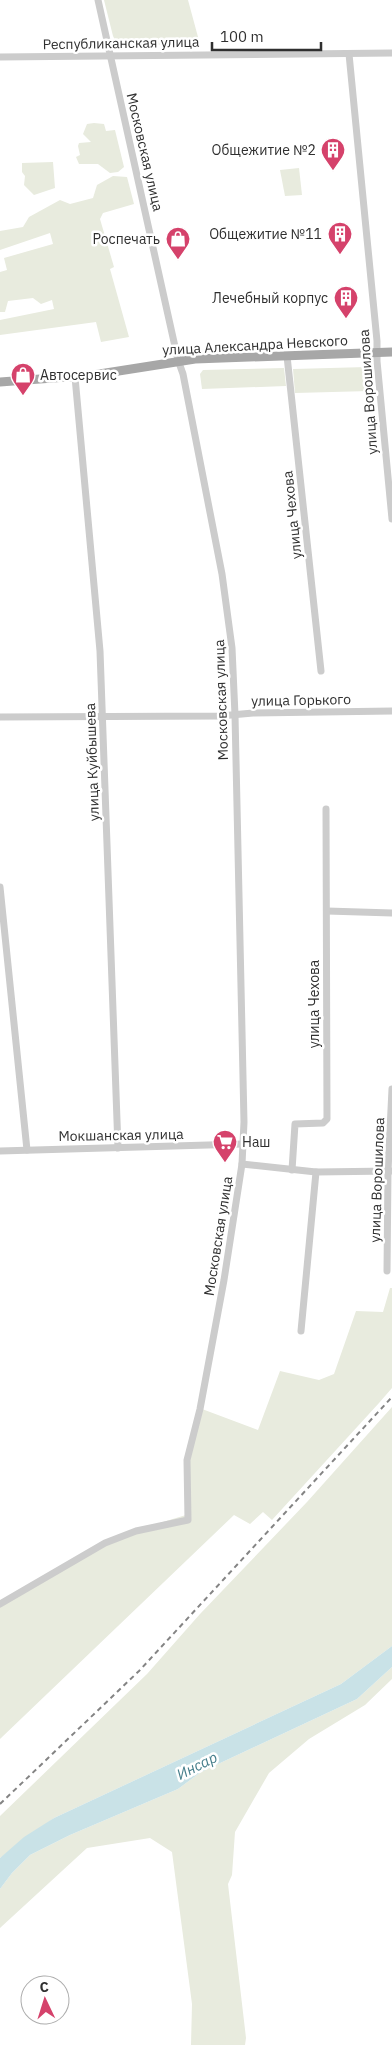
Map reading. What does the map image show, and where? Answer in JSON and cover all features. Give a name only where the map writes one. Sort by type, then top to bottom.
[{"type":"main road","name":"улица Александра Невского","points":[[0,382],[75,377],[178,360],[392,352]]},
{"type":"street","name":"Московская улица","points":[[0,1604],[105,1543],[136,1531],[188,1520],[187,1460],[200,1409],[224,1283],[244,1144],[235,715],[230,626],[222,574],[185,384],[178,360],[98,0]]},
{"type":"street","name":"Республиканская улица","points":[[0,57],[392,53]]},
{"type":"street","name":"улица Ворошилова","points":[[349,54],[392,519]]},
{"type":"street","name":"улица Чехова","points":[[287,356],[321,671]]},
{"type":"street","name":"улица Куйбышева","points":[[75,377],[100,651],[118,1148]]},
{"type":"street","name":"улица Горького","points":[[0,717],[235,715],[392,711]]},
{"type":"street","name":"улица Чехова","points":[[292,1170],[295,1124],[323,1123],[327,1119],[326,809]]},
{"type":"street","points":[[0,887],[27,1150]]},
{"type":"street","points":[[326,911],[392,913]]},
{"type":"street","name":"улица Ворошилова","points":[[387,1271],[392,1089]]},
{"type":"street","name":"Мокшанская улица","points":[[0,1151],[244,1144]]},
{"type":"street","points":[[242,1164],[316,1172],[390,1171]]},
{"type":"street","points":[[301,1331],[316,1172]]},
{"type":"shaded area","points":[[104,0],[188,0],[198,37],[197,44],[134,45],[131,42],[116,42]]},
{"type":"shaded area","points":[[87,124],[104,124],[106,131],[115,130],[124,167],[118,172],[110,173],[98,164],[79,164],[76,157],[80,155],[79,143],[91,142],[83,134]]},
{"type":"shaded area","points":[[53,162],[55,188],[34,195],[24,185],[25,176],[22,172],[22,163]]},
{"type":"shaded area","points":[[299,168],[302,195],[285,196],[280,170]]},
{"type":"shaded area","points":[[113,176],[127,177],[134,204],[103,213],[100,219],[114,267],[110,269],[129,337],[101,342],[96,322],[0,335],[0,320],[54,309],[52,300],[41,304],[33,298],[8,301],[5,312],[0,312],[0,272],[7,270],[4,258],[53,244],[50,233],[0,250],[0,231],[23,227],[29,217],[60,200],[70,204],[93,198],[97,185]]},
{"type":"shaded area","points":[[367,367],[370,391],[295,393],[293,369]]},
{"type":"shaded area","points":[[284,368],[286,386],[202,389],[200,374],[203,370]]},
{"type":"shaded area","points":[[390,1288],[392,1288],[392,1388],[272,1520],[263,1512],[250,1524],[234,1515],[0,1739],[0,1602],[107,1539],[186,1515],[189,1455],[202,1409],[258,1430],[280,1371],[319,1380],[334,1374],[356,1311],[383,1312]]},
{"type":"shaded area","points":[[392,1407],[392,1646],[341,1684],[54,1818],[0,1858],[0,1816],[147,1674],[200,1614],[307,1502]]},
{"type":"shaded area","points":[[392,1667],[392,1679],[365,1705],[309,1739],[269,1773],[235,1832],[232,1875],[228,1884],[246,2038],[245,2045],[191,2045],[192,2004],[172,1852],[150,1838],[87,1848],[0,1928],[0,1889],[12,1873],[30,1855],[70,1835],[178,1789],[201,1772],[357,1699]]},
{"type":"water","name":"Инсар","points":[[392,1646],[392,1667],[357,1699],[201,1772],[178,1789],[70,1835],[30,1855],[12,1873],[0,1889],[0,1858],[24,1837],[54,1818],[341,1684]]},
{"type":"railway","points":[[0,1804],[139,1671],[392,1397]]},
{"type":"place","name":"Общежитие №2","points":[[333,171]]},
{"type":"place","name":"Общежитие №11","points":[[340,255]]},
{"type":"place","name":"Роспечать","points":[[178,260]]},
{"type":"place","name":"Лечебный корпус","points":[[346,319]]},
{"type":"place","name":"Автосервис","points":[[23,396]]},
{"type":"place","name":"Наш","points":[[225,1163]]}]
